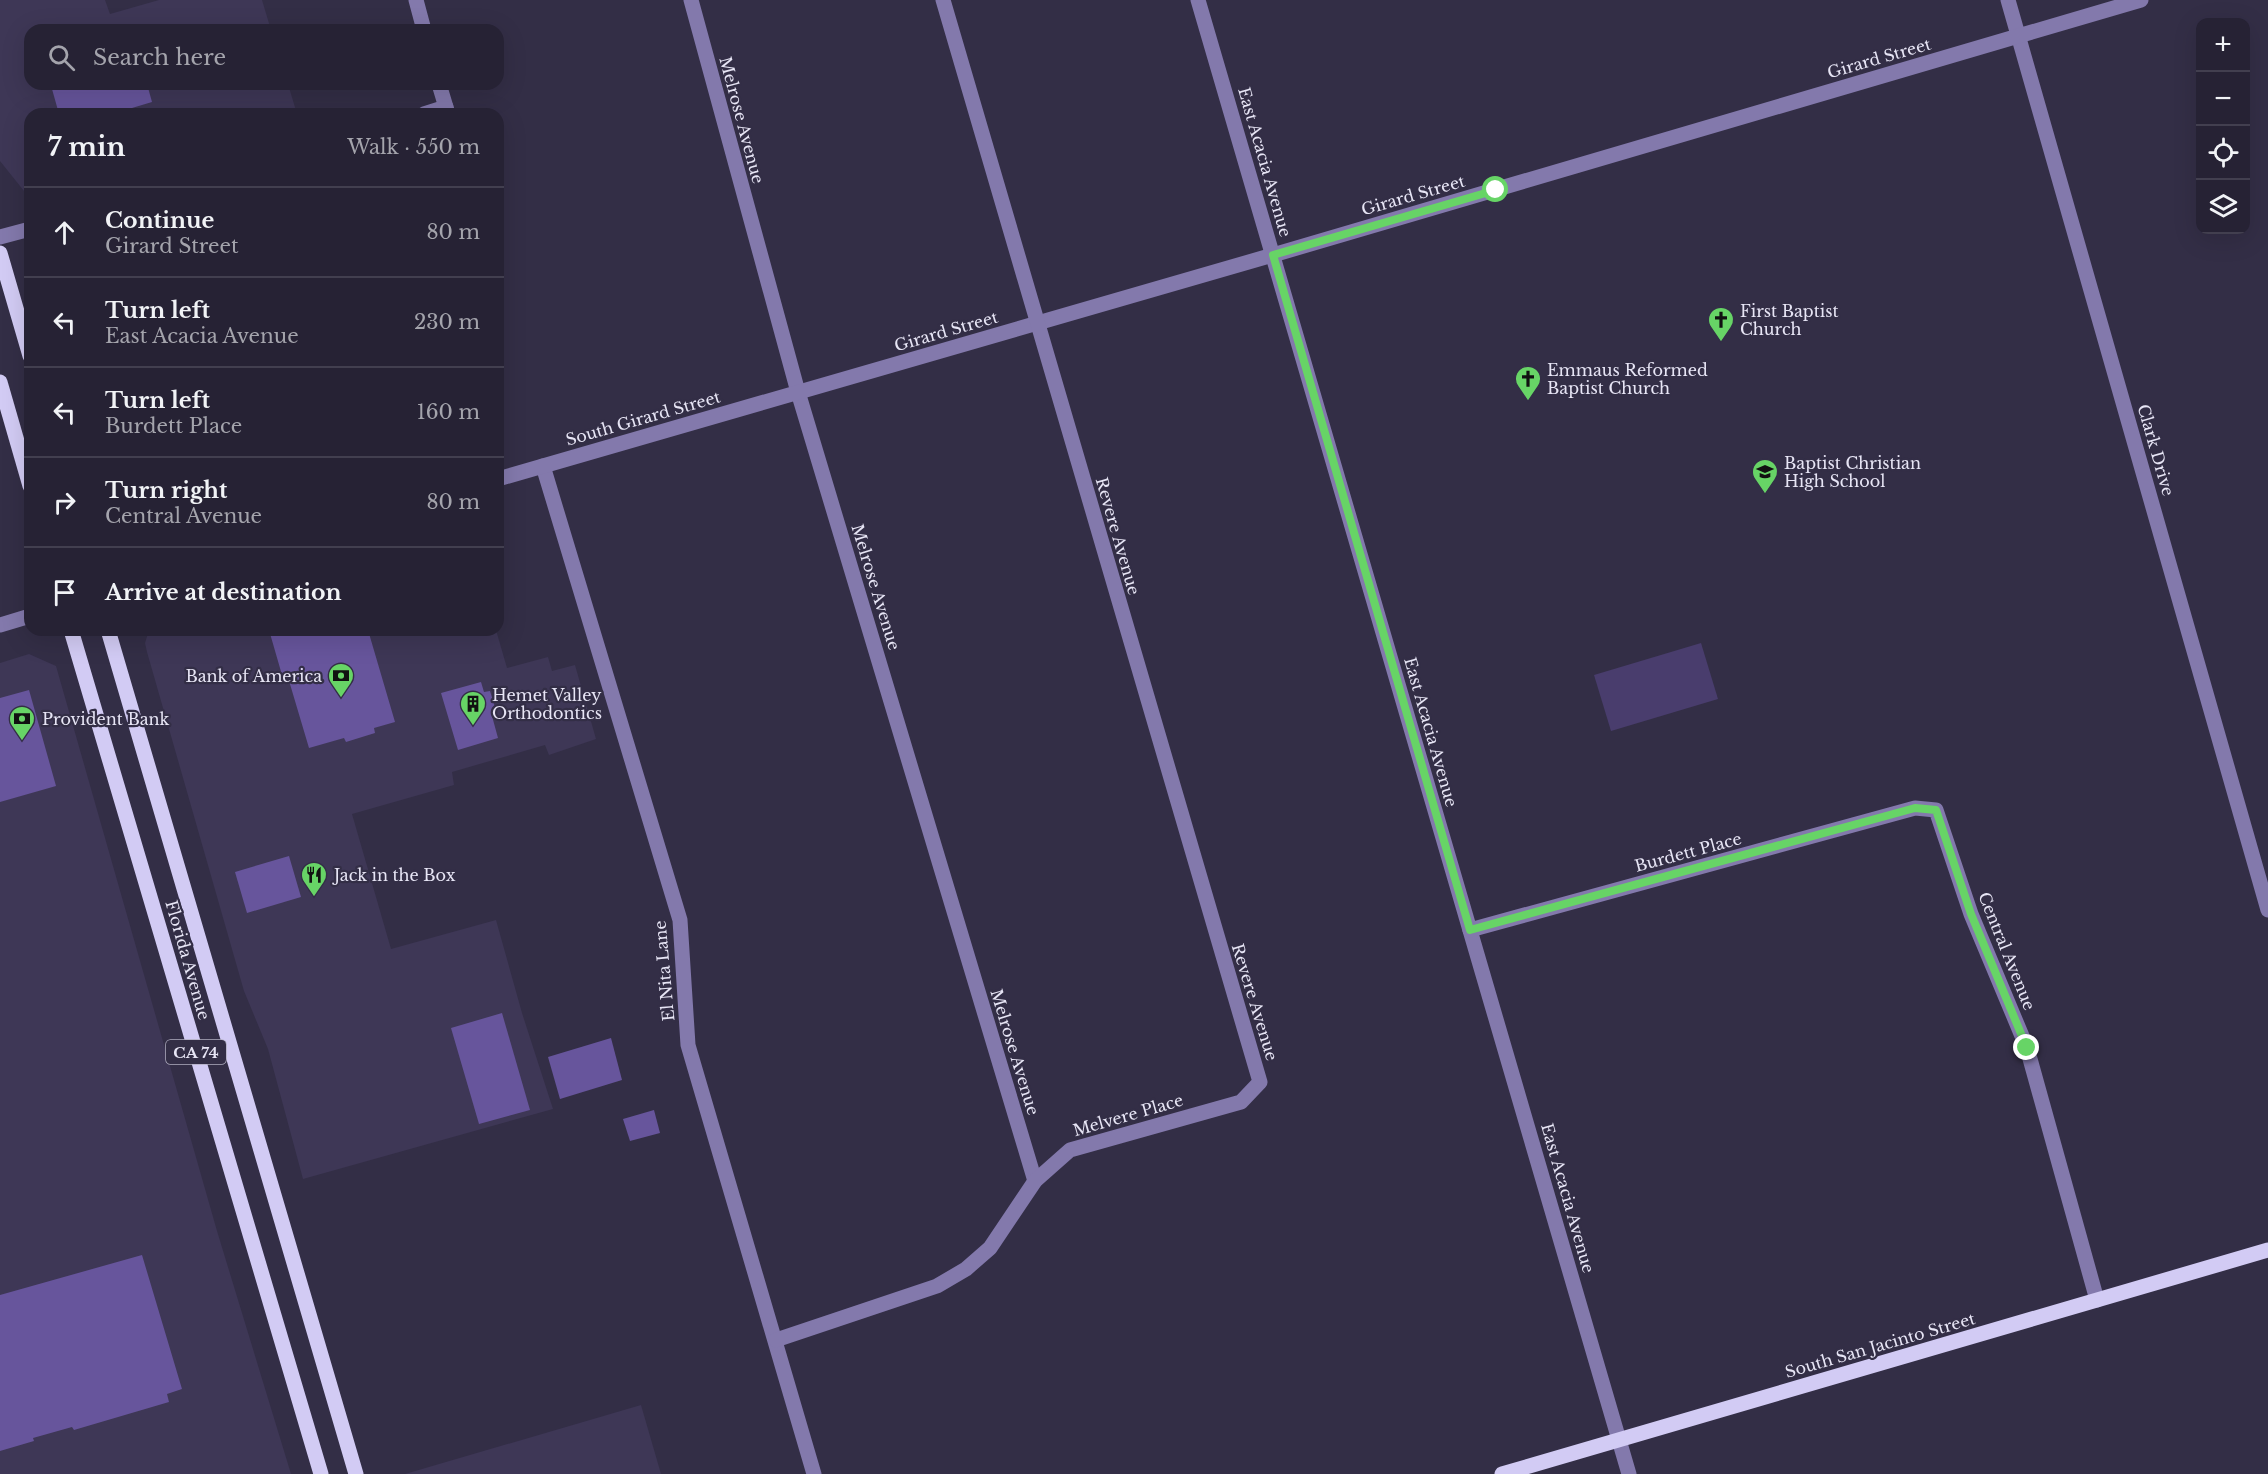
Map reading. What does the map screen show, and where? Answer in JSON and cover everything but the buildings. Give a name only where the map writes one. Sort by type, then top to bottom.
[{"type":"main road","points":[[0,254],[24,336]]},
{"type":"main road","points":[[0,382],[24,465]]},
{"type":"main road","name":"Florida Avenue","points":[[73,636],[321,1474]]},
{"type":"main road","name":"Florida Avenue","points":[[110,636],[356,1474]]},
{"type":"main road","name":"South San Jacinto Street","points":[[1502,1474],[2268,1250]]},
{"type":"street","points":[[416,0],[422,24]]},
{"type":"street","name":"Melrose Avenue","points":[[691,0],[798,392],[1035,1181]]},
{"type":"street","name":"Revere Avenue","points":[[943,0],[1260,1082]]},
{"type":"street","name":"East Acacia Avenue","points":[[1198,0],[1629,1474]]},
{"type":"street","name":"Clark Drive","points":[[2008,0],[2268,910]]},
{"type":"street","name":"Girard Street","points":[[798,392],[2141,0]]},
{"type":"street","points":[[441,90],[446,108]]},
{"type":"street","points":[[0,237],[24,231]]},
{"type":"street","name":"South Girard Street","points":[[504,477],[798,392]]},
{"type":"street","name":"El Nita Lane","points":[[543,466],[680,920],[687,1045],[814,1474]]},
{"type":"street","points":[[0,625],[24,618]]},
{"type":"street","name":"Burdett Place","points":[[1470,930],[1915,808]]},
{"type":"street","name":"Central Avenue","points":[[1915,808],[1936,810],[1971,914],[2027,1048],[2097,1300]]},
{"type":"street","name":"Melvere Place","points":[[776,1340],[938,1286],[966,1269],[990,1248],[1035,1181],[1070,1150],[1241,1102],[1260,1082]]},
{"type":"shaded area","points":[[0,0],[105,0],[110,14],[159,0],[262,0],[269,24],[24,24],[24,90],[290,90],[295,108],[24,108],[24,191],[0,161]]},
{"type":"shaded area","points":[[147,636],[498,636],[507,668],[548,657],[552,671],[575,665],[596,739],[549,755],[545,745],[452,772],[454,785],[352,814],[391,949],[496,920],[522,1013],[553,1109],[303,1179],[268,1049],[244,991],[145,643]]},
{"type":"shaded area","points":[[1701,643],[1718,699],[1611,731],[1594,675]]},
{"type":"shaded area","points":[[29,654],[56,666],[217,1231],[291,1474],[0,1474],[0,663]]},
{"type":"shaded area","points":[[641,1405],[661,1474],[405,1474]]},
{"type":"place","name":"First Baptist Church","points":[[1721,343]]},
{"type":"place","name":"Emmaus Reformed Baptist Church","points":[[1528,402]]},
{"type":"place","name":"Baptist Christian High School","points":[[1765,495]]},
{"type":"place","name":"Bank of America","points":[[341,699]]},
{"type":"place","name":"Hemet Valley Orthodontics","points":[[473,727]]},
{"type":"place","name":"Provident Bank","points":[[22,742]]},
{"type":"place","name":"Jack in the Box","points":[[314,898]]},
{"type":"route","points":[[1496,190],[1273,255],[1470,930],[1915,808],[1936,810],[1971,914],[2027,1048]]}]
